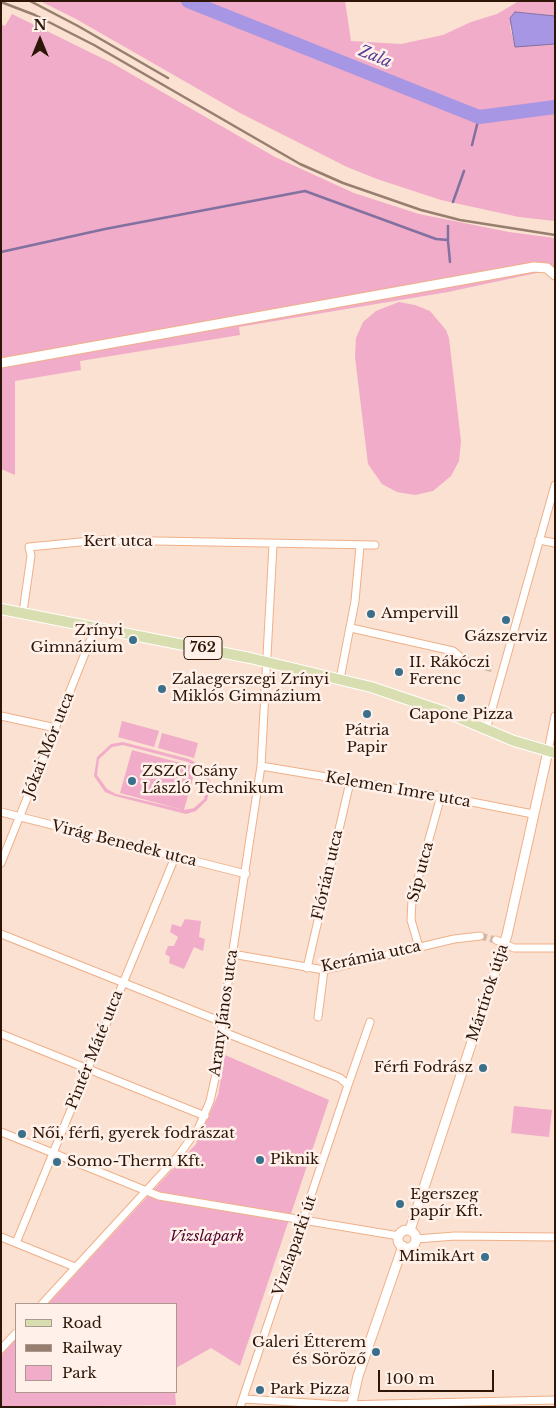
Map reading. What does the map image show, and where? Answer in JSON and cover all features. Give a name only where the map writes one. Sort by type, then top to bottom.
[{"type":"main road","name":"762","points":[[1,609],[96,626],[340,679],[418,702],[486,730],[551,752]]},
{"type":"street","points":[[1,363],[534,267],[547,268],[555,275]]},
{"type":"street","points":[[486,730],[555,485]]},
{"type":"street","name":"Kert utca","points":[[24,612],[31,556],[29,547],[101,540],[274,545],[375,545]]},
{"type":"street","points":[[540,540],[555,543]]},
{"type":"street","points":[[267,662],[274,545]]},
{"type":"street","points":[[340,679],[351,628],[360,546]]},
{"type":"street","name":"Jókai Mór utca","points":[[1,864],[96,626]]},
{"type":"street","points":[[351,628],[453,651],[467,662],[475,664]]},
{"type":"street","name":"Arany János utca","points":[[43,1303],[179,1155],[204,1116],[216,1078],[222,1022],[261,766],[267,662]]},
{"type":"street","points":[[493,669],[502,672]]},
{"type":"street","points":[[1,716],[56,728]]},
{"type":"street","points":[[551,752],[555,716]]},
{"type":"street","name":"Mártírok útja","points":[[410,1230],[504,946],[534,814],[551,752]]},
{"type":"street","name":"Kelemen Imre utca","points":[[261,766],[441,796],[534,814]]},
{"type":"street","name":"Flórián utca","points":[[307,968],[350,782]]},
{"type":"street","name":"Síp utca","points":[[418,946],[411,920],[412,900],[441,796]]},
{"type":"street","name":"Virág Benedek utca","points":[[1,812],[246,874]]},
{"type":"street","name":"Pintér Máté utca","points":[[16,1243],[86,1069],[175,857]]},
{"type":"street","points":[[1,934],[222,1022]]},
{"type":"street","name":"Kerámia utca","points":[[232,954],[324,970],[418,946],[480,936]]},
{"type":"street","points":[[496,940],[504,946],[514,948],[555,948]]},
{"type":"street","points":[[318,1017],[324,970]]},
{"type":"street","name":"Vizslaparki út","points":[[240,1407],[370,1022]]},
{"type":"street","points":[[221,1031],[340,1078],[348,1085]]},
{"type":"street","points":[[1,1034],[204,1116]]},
{"type":"street","points":[[1,1132],[159,1196],[399,1236]]},
{"type":"street","points":[[410,1230],[416,1239],[412,1246],[403,1246],[399,1242],[399,1236],[402,1232],[410,1230]]},
{"type":"street","points":[[416,1239],[455,1236],[555,1237]]},
{"type":"street","points":[[1,1237],[75,1267]]},
{"type":"street","points":[[351,1406],[358,1376],[403,1246]]},
{"type":"street","points":[[1,1349],[15,1333]]},
{"type":"street","points":[[244,1399],[351,1406],[555,1400]]},
{"type":"green space","points":[[40,1],[345,1],[351,41],[401,44],[443,35],[471,22],[497,14],[519,1],[555,1],[555,16],[516,12],[510,27],[515,46],[555,44],[555,221],[519,217],[441,200],[347,167],[240,113],[76,19]]},
{"type":"green space","points":[[12,14],[112,63],[275,157],[354,193],[419,214],[509,232],[555,238],[555,269],[448,292],[239,327],[240,335],[80,361],[81,370],[15,381],[15,475],[1,469],[1,24],[5,26]]},
{"type":"green space","points":[[399,302],[415,305],[430,311],[446,330],[449,338],[461,441],[459,461],[451,476],[433,491],[415,495],[397,492],[382,484],[368,464],[355,357],[356,338],[363,322],[376,311]]},
{"type":"green space","points":[[122,721],[159,731],[154,747],[118,737]]},
{"type":"green space","points":[[162,733],[198,743],[194,758],[158,748]]},
{"type":"green space","points":[[123,742],[189,759],[202,766],[211,783],[207,800],[196,811],[186,814],[105,792],[94,776],[97,757],[111,744]],"holes":[[[123,745],[188,762],[200,768],[208,783],[204,799],[194,808],[184,810],[116,794],[107,789],[97,775],[99,759],[112,747]]]},
{"type":"green space","points":[[132,750],[196,767],[184,810],[120,793]]},
{"type":"green space","points":[[185,919],[201,921],[199,937],[205,939],[203,951],[194,947],[184,969],[169,963],[170,957],[165,954],[168,946],[174,946],[178,937],[170,932],[172,924],[181,927]]},
{"type":"green space","name":"Vizslapark","points":[[225,1055],[329,1100],[240,1366],[211,1348],[178,1367],[178,1303],[49,1303],[196,1144],[218,1095]]},
{"type":"green space","points":[[514,1106],[552,1110],[549,1137],[511,1133]]},
{"type":"green space","points":[[15,1339],[15,1393],[175,1393],[176,1405],[1,1407],[1,1355]]},
{"type":"shaded area","points":[[515,12],[555,16],[555,44],[515,47],[510,18]]},
{"type":"waterway","name":"Zala","points":[[188,1],[479,117],[555,107]]},
{"type":"waterway","points":[[472,145],[479,117]]},
{"type":"waterway","points":[[453,202],[464,171]]},
{"type":"waterway","points":[[1,252],[105,229],[305,191],[436,239],[448,240],[448,226]]},
{"type":"waterway","points":[[448,241],[450,262]]},
{"type":"tunnel","points":[[475,664],[493,669]]},
{"type":"tunnel","points":[[480,936],[496,940]]},
{"type":"railway","points":[[30,1],[78,26],[168,78]]},
{"type":"railway","points":[[1,2],[35,15],[94,45],[300,164],[343,183],[421,210],[460,220],[555,235]]},
{"type":"place","name":"Ampervill","points":[[371,614]]},
{"type":"place","name":"Gázszerviz","points":[[506,620]]},
{"type":"place","name":"Zrínyi Gimnázium","points":[[133,640]]},
{"type":"place","name":"II. Rákóczi Ferenc","points":[[399,672]]},
{"type":"place","name":"Zalaegerszegi Zrínyi Miklós Gimnázium","points":[[162,689]]},
{"type":"place","name":"Capone Pizza","points":[[461,698]]},
{"type":"place","name":"Pátria Papir","points":[[367,714]]},
{"type":"place","name":"ZSZC Csány László Technikum","points":[[132,781]]},
{"type":"place","name":"Férfi Fodrász","points":[[483,1068]]},
{"type":"place","name":"Női, férfi, gyerek fodrászat","points":[[22,1134]]},
{"type":"place","name":"Piknik","points":[[260,1160]]},
{"type":"place","name":"Somo-Therm Kft.","points":[[57,1162]]},
{"type":"place","name":"Egerszeg papír Kft.","points":[[400,1204]]},
{"type":"place","name":"MimikArt","points":[[485,1257]]},
{"type":"place","name":"Galeri Étterem és Söröző","points":[[376,1352]]},
{"type":"place","name":"Park Pizza","points":[[260,1390]]}]
